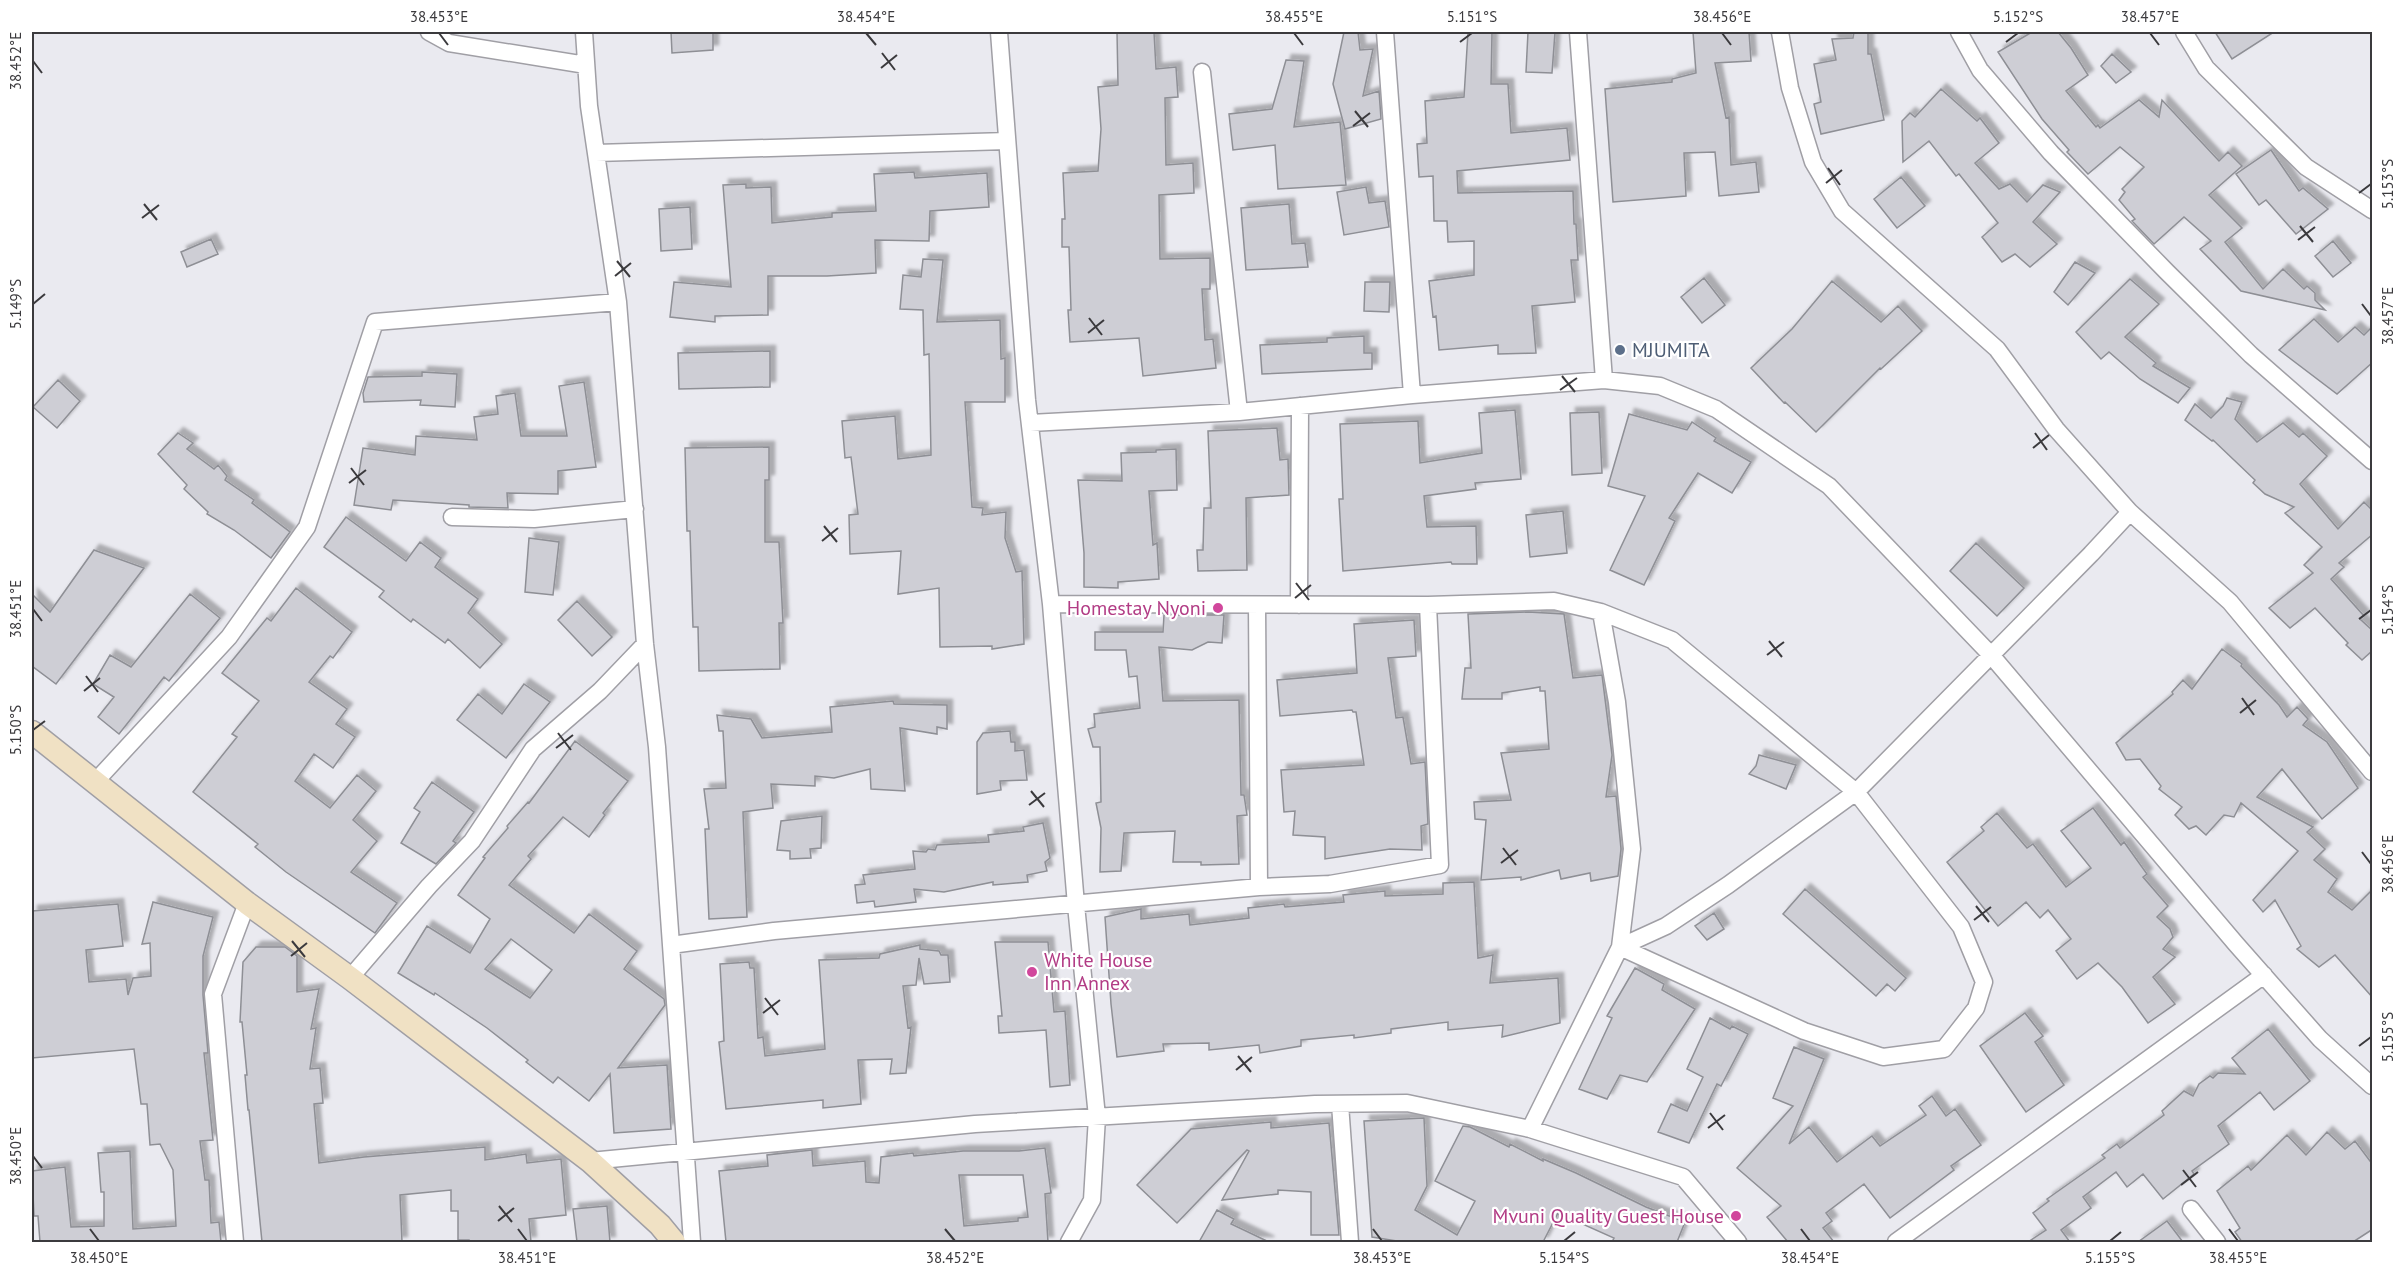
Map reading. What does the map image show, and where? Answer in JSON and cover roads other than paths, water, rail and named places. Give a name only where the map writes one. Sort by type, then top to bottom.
[{"type":"street","points":[[429,32],[449,43],[586,65]]},
{"type":"street","points":[[584,32],[589,106],[618,302],[645,644],[657,747],[692,1242]]},
{"type":"street","points":[[999,32],[1030,423],[1051,604],[1076,905],[1097,1117],[1092,1200],[1069,1242]]},
{"type":"street","points":[[1385,32],[1412,395]]},
{"type":"street","points":[[1578,32],[1604,380]]},
{"type":"street","points":[[1780,32],[1790,88],[1813,162],[1842,212],[1997,349],[2056,429],[2130,512],[2230,602],[2373,772]]},
{"type":"street","points":[[1959,32],[1980,70],[2051,153],[2251,355],[2373,461]]},
{"type":"street","points":[[2184,32],[2206,68],[2306,167],[2373,210]]},
{"type":"street","points":[[1202,72],[1239,412]]},
{"type":"street","points":[[596,153],[1007,141]]},
{"type":"street","points":[[94,782],[228,637],[307,527],[375,322],[618,302]]},
{"type":"street","points":[[1030,423],[1239,412],[1412,395],[1604,380],[1659,386],[1716,409],[1829,486],[1991,655],[2320,1039],[2373,1086]]},
{"type":"street","points":[[1299,605],[1300,406]]},
{"type":"street","points":[[452,517],[534,519],[635,509]]},
{"type":"street","points":[[1620,948],[1666,926],[1857,792],[2130,512]]},
{"type":"street","points":[[1051,604],[1428,605],[1554,601],[1601,612],[1672,640],[1857,792],[1961,927],[1984,982],[1976,1008],[1944,1049],[1883,1057],[1804,1031],[1620,948]]},
{"type":"street","points":[[1257,605],[1259,887]]},
{"type":"street","points":[[671,945],[774,931],[1259,887],[1330,884],[1440,865],[1428,605]]},
{"type":"street","points":[[1530,1129],[1620,948],[1632,849],[1617,702],[1601,612]]},
{"type":"street","points":[[350,978],[429,886],[472,841],[533,749],[600,691],[645,644]]},
{"type":"street","points":[[32,732],[247,903],[350,978],[590,1161],[660,1225],[674,1242]]},
{"type":"street","points":[[235,1242],[213,994],[247,903]]},
{"type":"street","points":[[1896,1242],[2264,975]]},
{"type":"street","points":[[590,1161],[975,1124],[1340,1104],[1407,1103],[1530,1129],[1683,1177],[1738,1242]]},
{"type":"street","points":[[1340,1104],[1350,1242]]},
{"type":"street","points":[[2191,1209],[2217,1242]]},
{"type":"place","name":"MJUMITA","points":[[1620,350]]},
{"type":"place","name":"Homestay Nyoni","points":[[1218,608]]},
{"type":"place","name":"White House Inn Annex","points":[[1032,972]]},
{"type":"place","name":"Mvuni Quality Guest House","points":[[1736,1216]]}]
